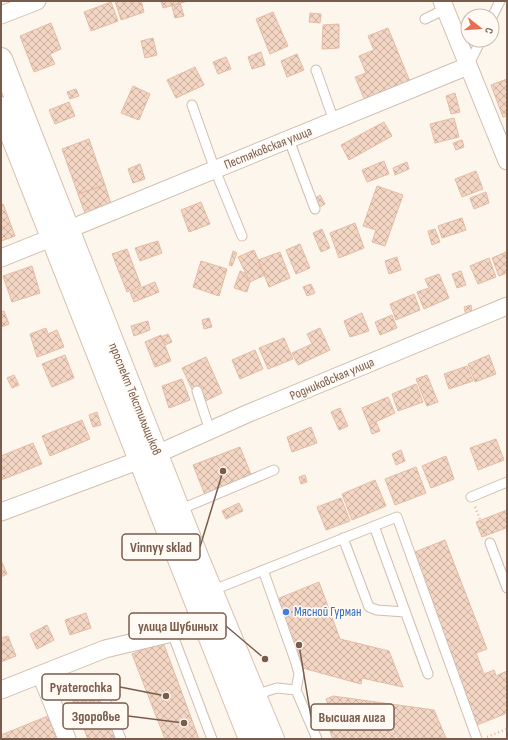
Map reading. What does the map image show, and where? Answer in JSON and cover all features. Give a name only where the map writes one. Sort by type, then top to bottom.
[{"type":"main road","name":"проспект Текстильщиков","points":[[1,59],[59,234]]},
{"type":"main road","name":"проспект Текстильщиков","points":[[1,108],[59,234],[149,457],[200,614],[250,739]]},
{"type":"main road","name":"проспект Текстильщиков","points":[[149,457],[180,510],[211,591],[273,739]]},
{"type":"street","points":[[1,15],[37,1]]},
{"type":"street","points":[[444,5],[468,66],[504,143],[507,160]]},
{"type":"street","name":"Пестяковская улица","points":[[1,258],[468,66]]},
{"type":"street","name":"Родниковская улица","points":[[1,512],[149,457],[507,306]]},
{"type":"street","points":[[1,690],[105,649],[172,633],[200,614]]},
{"type":"street","points":[[41,675],[67,739]]},
{"type":"lane","points":[[425,19],[444,5]]},
{"type":"lane","points":[[468,66],[477,48]]},
{"type":"lane","points":[[316,70],[334,121]]},
{"type":"lane","points":[[192,105],[215,170],[242,236]]},
{"type":"lane","points":[[289,140],[315,209]]},
{"type":"lane","points":[[197,391],[210,431]]},
{"type":"lane","points":[[180,510],[274,470]]},
{"type":"lane","points":[[471,497],[507,482]]},
{"type":"lane","points":[[211,591],[397,517],[477,739]]},
{"type":"lane","points":[[374,526],[428,674]]},
{"type":"lane","points":[[343,538],[369,607],[377,610],[405,612]]},
{"type":"lane","points":[[490,543],[507,588]]},
{"type":"lane","points":[[262,570],[296,663],[299,674],[296,690],[317,739]]},
{"type":"lane","points":[[172,633],[212,739]]},
{"type":"lane","points":[[255,695],[277,688],[296,690]]},
{"type":"lane","points":[[104,697],[121,739]]},
{"type":"path","points":[[471,497],[490,543]]},
{"type":"path","points":[[481,739],[507,729]]},
{"type":"building","points":[[115,1],[141,1],[144,12],[121,20]]},
{"type":"building","points":[[161,1],[188,1],[163,8]]},
{"type":"building","points":[[111,2],[118,21],[91,31],[84,12]]},
{"type":"building","points":[[180,3],[184,16],[175,18],[172,6]]},
{"type":"building","points":[[273,12],[288,46],[270,54],[256,19]]},
{"type":"building","points":[[310,13],[321,14],[320,23],[309,22]]},
{"type":"building","points":[[51,23],[61,49],[50,54],[55,64],[34,72],[20,36]]},
{"type":"building","points":[[339,24],[339,48],[322,49],[323,25]]},
{"type":"building","points":[[388,28],[411,84],[366,103],[355,77],[366,73],[359,56],[374,50],[368,36]]},
{"type":"building","points":[[153,38],[157,55],[145,58],[141,41]]},
{"type":"building","points":[[261,52],[265,65],[252,69],[248,57]]},
{"type":"building","points":[[297,54],[304,70],[287,77],[281,61]]},
{"type":"building","points":[[226,57],[231,69],[218,74],[213,62]]},
{"type":"building","points":[[195,67],[204,85],[176,98],[167,80]]},
{"type":"building","points":[[507,79],[507,116],[503,117],[491,85]]},
{"type":"building","points":[[133,86],[150,94],[139,120],[121,113]]},
{"type":"building","points":[[76,89],[79,96],[70,99],[67,92]]},
{"type":"building","points":[[455,93],[460,112],[451,114],[446,96]]},
{"type":"building","points":[[69,102],[75,116],[55,124],[49,110]]},
{"type":"building","points":[[454,118],[459,137],[435,143],[430,124]]},
{"type":"building","points":[[384,122],[392,136],[349,160],[341,145]]},
{"type":"building","points":[[89,139],[105,185],[78,194],[62,149]]},
{"type":"building","points":[[462,140],[464,147],[456,150],[453,143]]},
{"type":"building","points":[[384,161],[389,174],[367,182],[362,170]]},
{"type":"building","points":[[407,162],[409,169],[395,175],[393,168]]},
{"type":"building","points":[[140,164],[145,179],[133,183],[128,169]]},
{"type":"building","points":[[476,171],[483,189],[462,197],[455,179]]},
{"type":"building","points":[[105,185],[112,207],[86,216],[78,194]]},
{"type":"building","points":[[377,186],[403,195],[385,246],[372,242],[376,230],[363,226]]},
{"type":"building","points":[[486,192],[489,203],[474,209],[470,198]]},
{"type":"building","points":[[320,195],[325,204],[320,207],[314,199]]},
{"type":"building","points":[[201,202],[210,224],[189,232],[181,210]]},
{"type":"building","points":[[3,204],[15,236],[1,241],[1,205]]},
{"type":"building","points":[[462,218],[466,230],[442,238],[438,226]]},
{"type":"building","points":[[355,223],[364,248],[339,258],[330,233]]},
{"type":"building","points":[[322,229],[330,248],[321,252],[313,233]]},
{"type":"building","points":[[435,229],[440,242],[432,245],[428,231]]},
{"type":"building","points":[[158,241],[162,253],[140,261],[135,248]]},
{"type":"building","points":[[300,244],[310,268],[296,274],[286,250]]},
{"type":"building","points":[[127,249],[141,286],[127,292],[112,254]]},
{"type":"building","points":[[254,250],[265,275],[250,282],[238,257]]},
{"type":"building","points":[[233,251],[237,253],[232,266],[229,265]]},
{"type":"building","points":[[280,252],[290,278],[269,287],[258,260]]},
{"type":"building","points":[[506,252],[507,273],[499,276],[492,258]]},
{"type":"building","points":[[397,257],[401,270],[389,274],[385,261]]},
{"type":"building","points":[[489,258],[496,277],[478,284],[470,266]]},
{"type":"building","points":[[201,261],[227,269],[219,296],[193,287]]},
{"type":"building","points":[[32,266],[40,293],[12,302],[3,276]]},
{"type":"building","points":[[240,271],[245,273],[250,282],[247,292],[234,288]]},
{"type":"building","points":[[461,271],[466,285],[457,288],[452,274]]},
{"type":"building","points":[[439,274],[449,298],[424,309],[417,292],[429,288],[425,279]]},
{"type":"building","points":[[155,282],[159,292],[134,302],[130,292]]},
{"type":"building","points":[[311,284],[315,293],[307,296],[303,287]]},
{"type":"building","points":[[414,294],[420,310],[396,320],[390,304]]},
{"type":"building","points":[[471,305],[472,313],[466,315],[464,307]]},
{"type":"building","points":[[4,311],[9,324],[1,327],[1,312]]},
{"type":"building","points":[[362,313],[369,331],[350,337],[344,321]]},
{"type":"building","points":[[392,315],[397,328],[380,335],[375,322]]},
{"type":"building","points":[[209,318],[212,327],[204,329],[202,320]]},
{"type":"building","points":[[148,321],[150,330],[134,336],[131,326]]},
{"type":"building","points":[[46,328],[48,334],[57,330],[64,347],[37,357],[30,334]]},
{"type":"building","points":[[320,328],[330,350],[298,365],[292,353],[312,344],[307,334]]},
{"type":"building","points":[[168,334],[172,342],[165,345],[161,337]]},
{"type":"building","points":[[161,335],[171,361],[155,367],[145,342]]},
{"type":"building","points":[[284,338],[293,359],[268,369],[259,348]]},
{"type":"building","points":[[255,350],[263,369],[240,379],[232,360]]},
{"type":"building","points":[[65,355],[74,378],[52,387],[42,364]]},
{"type":"building","points":[[489,355],[496,374],[475,382],[468,364]]},
{"type":"building","points":[[206,357],[222,393],[199,404],[182,368]]},
{"type":"building","points":[[467,366],[473,381],[449,389],[444,374]]},
{"type":"building","points":[[14,375],[19,385],[12,388],[7,378]]},
{"type":"building","points":[[427,375],[438,402],[427,406],[416,379]]},
{"type":"building","points":[[182,379],[190,400],[169,408],[162,386]]},
{"type":"building","points":[[416,384],[423,402],[398,411],[392,394]]},
{"type":"building","points":[[388,397],[395,413],[369,425],[362,408]]},
{"type":"building","points":[[340,408],[348,426],[339,430],[331,412]]},
{"type":"building","points":[[97,412],[101,425],[93,427],[89,415]]},
{"type":"building","points":[[82,420],[90,439],[50,456],[42,436]]},
{"type":"building","points":[[376,422],[380,431],[372,434],[369,425]]},
{"type":"building","points":[[311,427],[317,443],[292,452],[287,437]]},
{"type":"building","points":[[496,439],[504,460],[478,470],[470,448]]},
{"type":"building","points":[[33,443],[42,464],[1,480],[1,456]]},
{"type":"building","points":[[240,447],[252,477],[205,495],[193,465]]},
{"type":"building","points":[[401,450],[405,461],[396,465],[392,454]]},
{"type":"building","points":[[446,456],[454,479],[431,488],[422,466]]},
{"type":"building","points":[[416,467],[426,493],[395,505],[385,479]]},
{"type":"building","points":[[305,475],[307,482],[301,484],[299,477]]},
{"type":"building","points":[[375,480],[386,506],[352,520],[342,494]]},
{"type":"building","points":[[341,498],[350,521],[326,530],[317,507]]},
{"type":"building","points":[[239,503],[243,511],[226,519],[222,511]]},
{"type":"building","points":[[507,510],[507,530],[506,528],[482,537],[476,522]]},
{"type":"building","points":[[445,540],[487,649],[476,653],[484,674],[494,670],[496,676],[507,671],[507,713],[477,725],[410,554]]},
{"type":"building","points":[[1,560],[7,574],[1,577]]},
{"type":"building","points":[[319,582],[340,639],[389,651],[403,687],[362,678],[361,684],[299,667],[277,599]]},
{"type":"building","points":[[86,613],[91,628],[70,635],[65,620]]},
{"type":"building","points":[[47,625],[54,640],[37,649],[30,634]]},
{"type":"building","points":[[8,636],[16,656],[1,662],[1,638]]},
{"type":"building","points":[[163,642],[199,739],[165,739],[132,654]]},
{"type":"building","points":[[97,689],[117,739],[88,739],[72,699]]},
{"type":"building","points":[[333,696],[434,710],[446,738],[333,739],[327,723],[334,720],[326,699]]},
{"type":"building","points":[[48,716],[57,739],[1,739],[1,735]]},
{"type":"place","name":"Vinnyy sklad","points":[[223,471]]},
{"type":"place","name":"Мясной Гурман","points":[[286,612]]},
{"type":"place","name":"Высшая лига","points":[[299,645]]},
{"type":"place","name":"улица Шубиных","points":[[265,659]]},
{"type":"place","name":"Pyaterochka","points":[[166,696]]},
{"type":"place","name":"Здоровье","points":[[184,723]]}]
